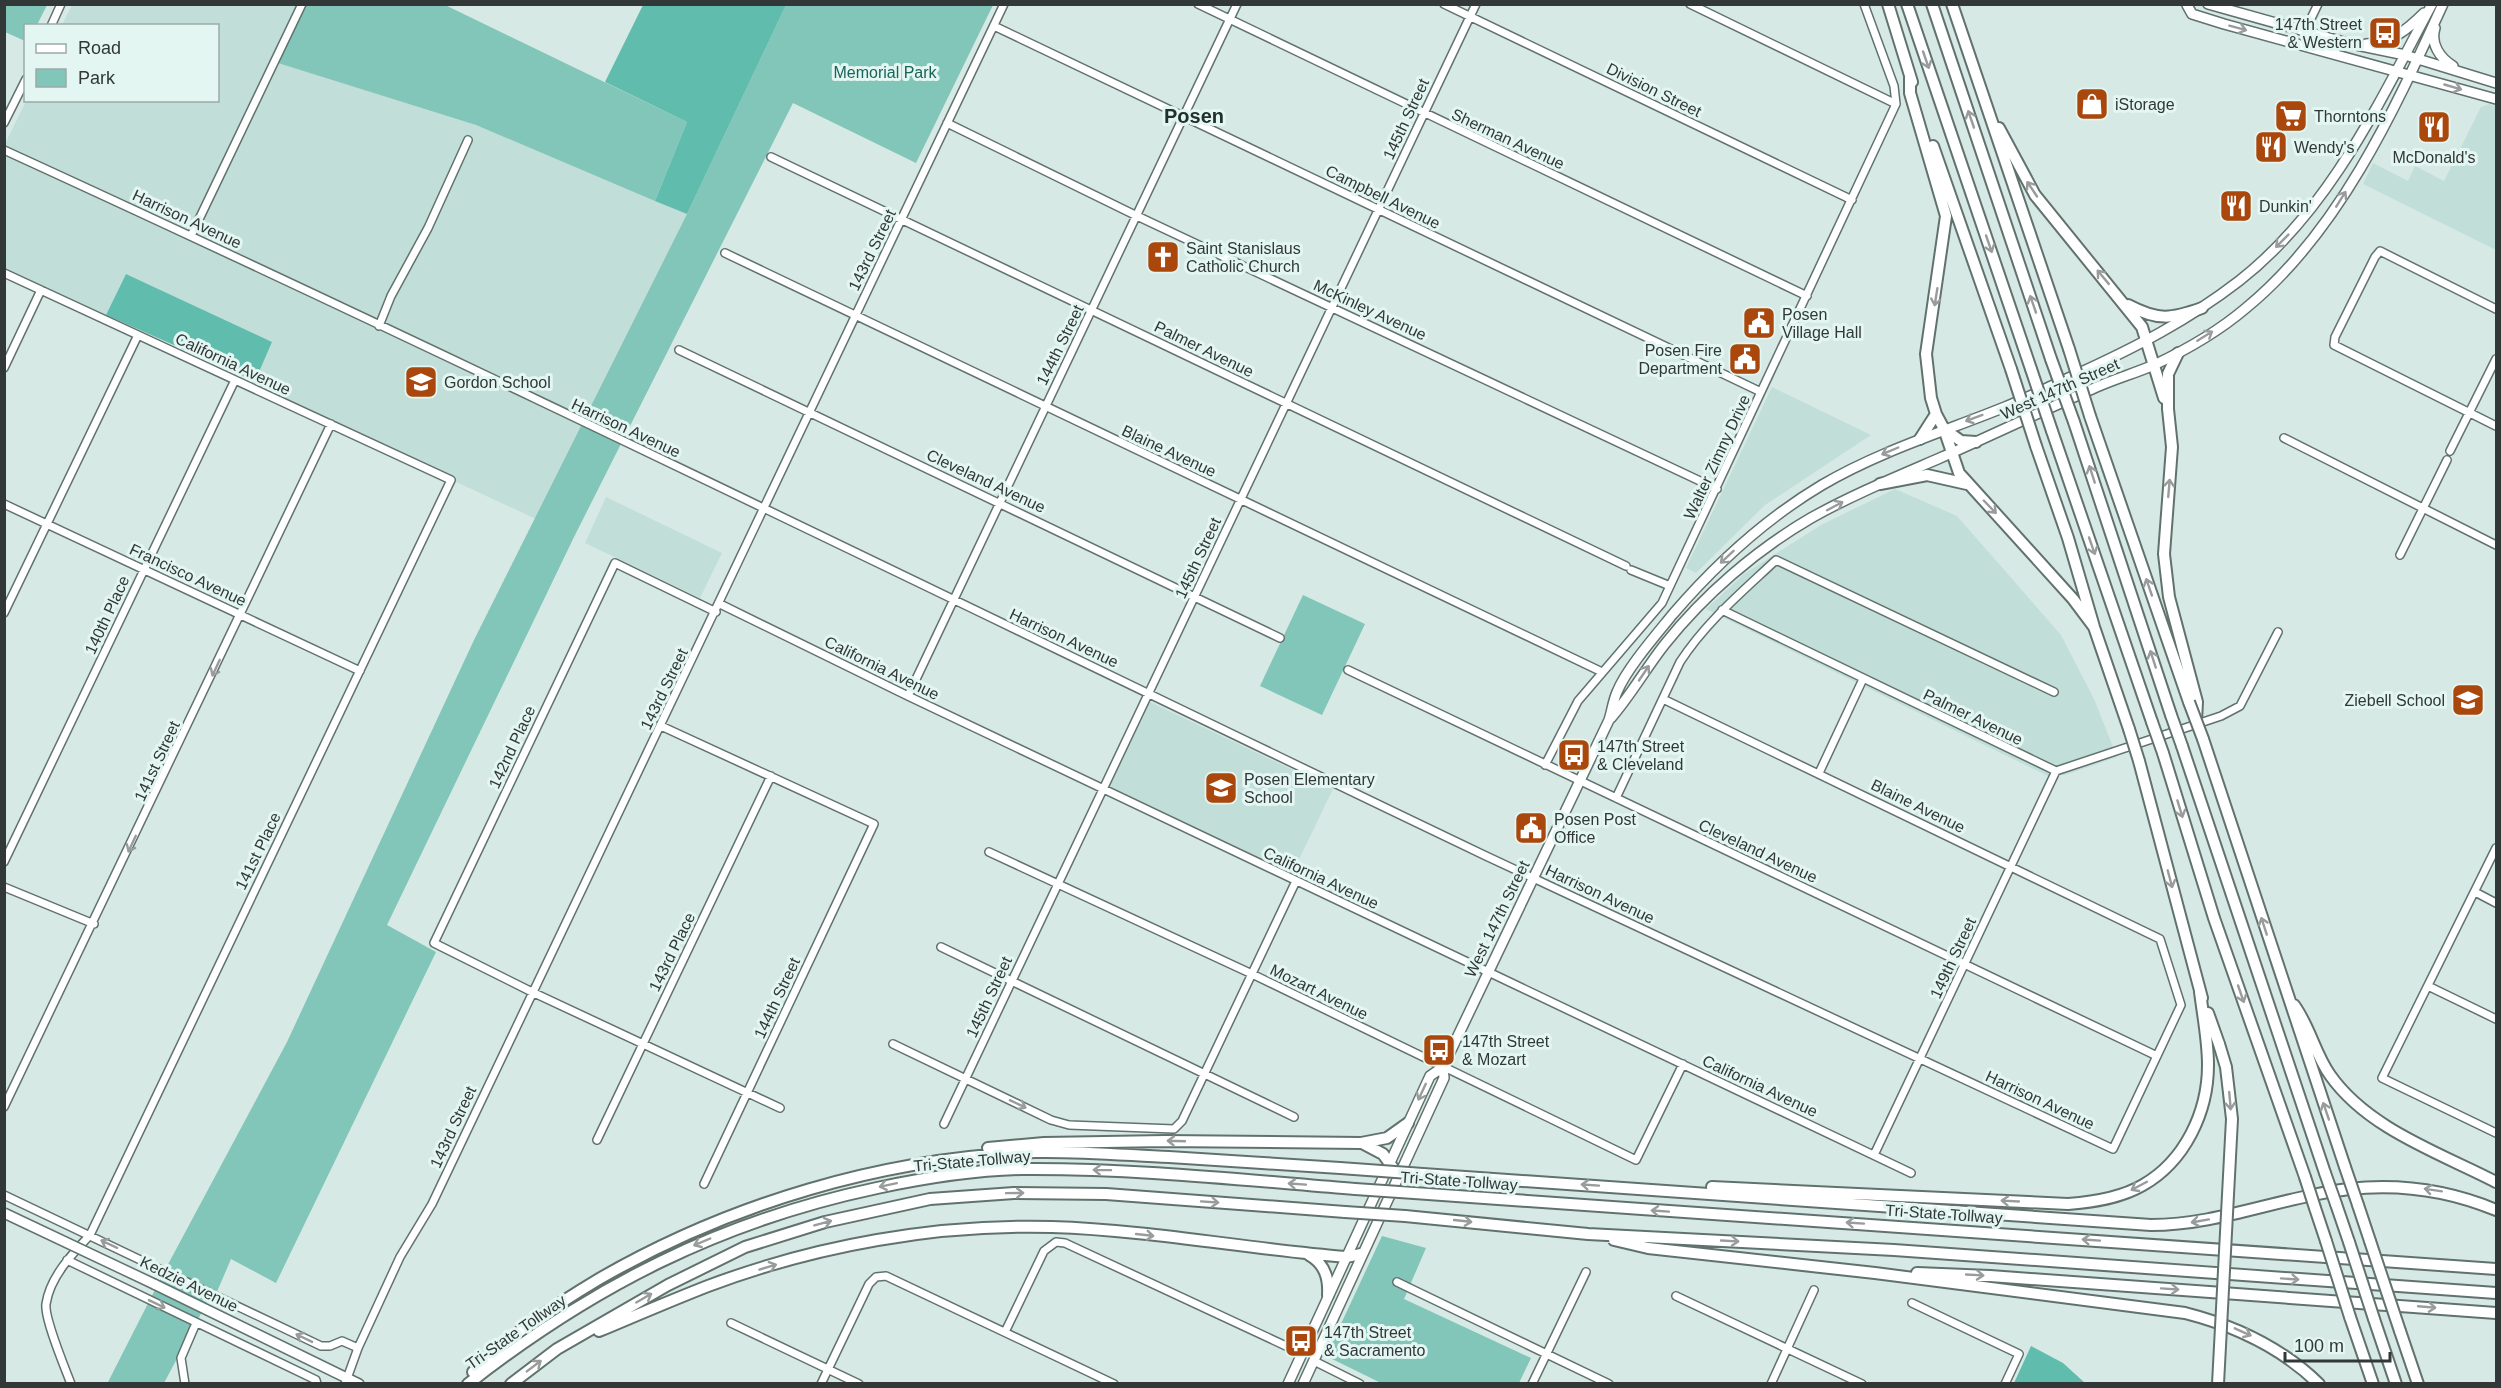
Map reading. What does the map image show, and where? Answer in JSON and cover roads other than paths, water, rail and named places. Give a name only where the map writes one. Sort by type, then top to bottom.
[{"type":"highway","points":[[1888,4],[1954,212],[1984,288],[2129,729],[2200,992],[2226,1067],[2232,1119],[2218,1383]]},
{"type":"highway","points":[[1907,4],[2163,753],[2214,918],[2305,1177],[2373,1383]]},
{"type":"highway","points":[[1932,4],[2396,1383]]},
{"type":"highway","points":[[1952,4],[2090,416],[2193,702]]},
{"type":"highway","points":[[1910,77],[1910,93],[1946,216],[1926,354],[1931,398],[1936,414],[1944,429],[1959,473],[1967,484],[2073,599],[2094,627]]},
{"type":"highway","points":[[1992,118],[2006,137],[2016,163],[2035,195],[2142,327],[2168,409]]},
{"type":"highway","points":[[2124,303],[2150,315],[2164,318],[2202,308]]},
{"type":"highway","points":[[2178,352],[2168,374],[2168,409],[2172,447],[2166,516],[2166,576],[2196,721],[2418,1383]]},
{"type":"highway","points":[[1920,439],[1936,414]]},
{"type":"highway","points":[[1944,429],[1961,441],[1976,442]]},
{"type":"highway","points":[[1880,484],[1927,475],[1967,484]]},
{"type":"highway","points":[[1649,1190],[1681,1186],[2068,1204],[2105,1199],[2129,1192],[2155,1176],[2178,1154],[2194,1129],[2206,1087],[2208,1048],[2200,992]]},
{"type":"highway","points":[[2287,995],[2305,1020],[2330,1075],[2356,1105],[2387,1127],[2496,1182]]},
{"type":"highway","points":[[936,1161],[956,1153],[1044,1143],[1165,1141],[1361,1143],[1387,1138],[1408,1123]]},
{"type":"highway","points":[[1361,1143],[1378,1150],[1398,1175]]},
{"type":"highway","points":[[462,1383],[504,1343],[554,1307],[609,1274],[676,1239],[773,1200],[848,1178],[936,1161],[997,1154],[1058,1153],[1340,1168],[2151,1225],[2194,1223],[2310,1195],[2358,1187],[2424,1188],[2457,1195],[2492,1208]]},
{"type":"highway","name":"Tri-State Tollway","points":[[468,1383],[573,1309],[665,1258],[746,1224],[838,1196],[934,1176],[1019,1169],[1112,1170],[2496,1269]]},
{"type":"highway","name":"Tri-State Tollway","points":[[511,1383],[557,1349],[668,1285],[745,1247],[825,1222],[930,1199],[1014,1193],[1106,1194],[1405,1216],[1588,1234],[1894,1250],[2496,1293]]},
{"type":"highway","points":[[557,1349],[741,1275],[840,1248],[910,1235],[980,1229],[1051,1227],[1129,1233],[1346,1257],[1361,1254]]},
{"type":"highway","points":[[1588,1234],[1648,1248],[1875,1273],[2203,1317],[2238,1330],[2270,1346],[2319,1383]]},
{"type":"highway","points":[[1303,1253],[1313,1257],[1323,1266],[1328,1279],[1328,1295]]},
{"type":"highway","points":[[1875,1273],[1936,1272],[1990,1275],[2496,1313]]},
{"type":"main road","points":[[2208,4],[2347,43],[2405,55],[2496,83]]},
{"type":"main road","points":[[2187,5],[2192,15],[2496,99]]},
{"type":"main road","points":[[2347,43],[2370,44],[2395,37],[2437,5]]},
{"type":"main road","points":[[2437,5],[2433,34],[2436,47],[2440,56],[2462,73]]},
{"type":"main road","name":"West 147th Street","points":[[1288,1383],[1430,1076],[1443,1066],[1534,878],[1609,720],[1616,693],[1658,632],[1698,585],[1745,540],[1823,484],[1884,454],[2005,407],[2147,342],[2202,308],[2241,279],[2292,231],[2339,170],[2405,55],[2437,5]]},
{"type":"main road","name":"West 147th Street","points":[[1609,720],[1626,700],[1666,642],[1700,606],[1734,574],[1809,520],[1880,484],[2093,388],[2154,365],[2218,328],[2246,308],[2285,271],[2314,237],[2360,167],[2418,59],[2437,5]]},
{"type":"main road","name":"West 147th Street","points":[[1303,1383],[1444,1078],[1443,1066]]},
{"type":"main road","name":"Kedzie Avenue","points":[[4,1213],[154,1284],[346,1381],[359,1383]]},
{"type":"street","points":[[52,24],[62,4]]},
{"type":"street","points":[[191,236],[302,4]]},
{"type":"street","name":"143rd Street","points":[[346,1381],[358,1348],[400,1257],[432,1204],[720,604],[855,314],[1004,4]]},
{"type":"street","name":"Sherman Avenue","points":[[1198,4],[1423,114],[1808,296]]},
{"type":"street","name":"144th Street","points":[[908,696],[1238,4]]},
{"type":"street","name":"Division Street","points":[[1444,4],[1852,200]]},
{"type":"street","name":"145th Street","points":[[944,1124],[1476,4]]},
{"type":"street","points":[[1690,4],[1896,104]]},
{"type":"street","points":[[1864,4],[1894,86],[1896,104]]},
{"type":"street","points":[[2305,31],[2318,4]]},
{"type":"street","name":"Campbell Avenue","points":[[994,26],[1761,392]]},
{"type":"street","points":[[4,123],[24,83]]},
{"type":"street","name":"Walter Zimny Drive","points":[[1545,765],[1578,701],[1662,603],[1808,296],[1896,104]]},
{"type":"street","name":"McKinley Avenue","points":[[947,123],[1137,216],[1717,489]]},
{"type":"street","points":[[379,327],[391,296],[428,228],[468,140]]},
{"type":"street","name":"Harrison Avenue","points":[[4,150],[191,236],[764,508],[1534,878],[2113,1149],[2157,1056]]},
{"type":"street","name":"Palmer Avenue","points":[[771,157],[1670,586]]},
{"type":"street","points":[[2496,309],[2380,251],[2374,257],[2335,337],[2334,345],[2496,426]]},
{"type":"street","name":"Blaine Avenue","points":[[725,254],[1602,672]]},
{"type":"street","name":"California Avenue","points":[[4,273],[451,480]]},
{"type":"street","points":[[4,368],[41,290]]},
{"type":"street","points":[[4,613],[138,335]]},
{"type":"street","name":"Cleveland Avenue","points":[[679,350],[1280,638]]},
{"type":"street","points":[[2450,451],[2496,359]]},
{"type":"street","name":"140th Place","points":[[4,862],[236,380]]},
{"type":"street","name":"141st Street","points":[[4,1107],[94,924],[331,424]]},
{"type":"street","points":[[2284,438],[2496,545]]},
{"type":"street","points":[[2400,555],[2447,460]]},
{"type":"street","name":"141st Place","points":[[71,1383],[45,1306],[53,1282],[67,1260],[90,1235],[451,480]]},
{"type":"street","name":"Francisco Avenue","points":[[4,504],[360,671]]},
{"type":"street","points":[[1616,798],[1680,662],[1691,645],[1722,610],[1776,560],[2054,692]]},
{"type":"street","name":"142nd Place","points":[[532,992],[434,944],[615,563],[716,612]]},
{"type":"street","name":"California Avenue","points":[[720,604],[908,696],[1911,1173]]},
{"type":"street","name":"Palmer Avenue","points":[[1722,610],[2056,771]]},
{"type":"street","points":[[2056,771],[2222,716],[2240,706],[2278,632]]},
{"type":"street","name":"Cleveland Avenue","points":[[1348,670],[2157,1056]]},
{"type":"street","points":[[1819,773],[1863,679]]},
{"type":"street","name":"Blaine Avenue","points":[[1663,699],[2160,939],[2181,1005],[2157,1056]]},
{"type":"street","points":[[661,726],[771,776]]},
{"type":"street","name":"149th Street","points":[[1874,1155],[2056,771]]},
{"type":"street","name":"144th Street","points":[[704,1184],[874,824],[771,776]]},
{"type":"street","name":"143rd Place","points":[[597,1140],[771,776]]},
{"type":"street","points":[[2496,848],[2382,1078],[2496,1133]]},
{"type":"street","name":"Mozart Avenue","points":[[989,852],[1252,974],[1636,1160],[1683,1064]]},
{"type":"street","points":[[893,1044],[1051,1120],[1069,1125],[1174,1129],[1182,1121],[1296,881]]},
{"type":"street","points":[[4,886],[94,924]]},
{"type":"street","points":[[2475,892],[2496,903]]},
{"type":"street","points":[[942,947],[1294,1117]]},
{"type":"street","points":[[2428,986],[2496,1019]]},
{"type":"street","points":[[532,992],[780,1108]]},
{"type":"street","points":[[4,1195],[321,1346],[330,1346],[342,1341],[358,1348]]},
{"type":"street","points":[[1005,1332],[1044,1251],[1056,1242],[1065,1243],[1301,1353]]},
{"type":"street","points":[[67,1260],[316,1380],[317,1383]]},
{"type":"street","points":[[1532,1383],[1586,1272]]},
{"type":"street","points":[[821,1383],[869,1284],[876,1277],[886,1276],[1114,1383]]},
{"type":"street","points":[[1397,1282],[1609,1383]]},
{"type":"street","points":[[1771,1383],[1814,1290]]},
{"type":"street","points":[[1676,1296],[1862,1383]]},
{"type":"street","points":[[1912,1303],[2019,1354],[2005,1383]]},
{"type":"street","points":[[185,1383],[182,1379],[181,1358],[196,1323]]},
{"type":"street","points":[[731,1323],[859,1383]]},
{"type":"street","points":[[1314,1361],[1360,1383]]},
{"type":"place","name":"147th Street & Western","points":[[2385,33]]},
{"type":"place","name":"iStorage","points":[[2092,104]]},
{"type":"place","name":"Thorntons","points":[[2291,116]]},
{"type":"place","name":"McDonald's","points":[[2434,127]]},
{"type":"place","name":"Wendy's","points":[[2271,147]]},
{"type":"place","name":"Dunkin'","points":[[2236,206]]},
{"type":"place","name":"Saint Stanislaus Catholic Church","points":[[1163,257]]},
{"type":"place","name":"Posen Village Hall","points":[[1759,323]]},
{"type":"place","name":"Posen Fire Department","points":[[1745,359]]},
{"type":"place","name":"Gordon School","points":[[421,382]]},
{"type":"place","name":"Ziebell School","points":[[2468,700]]},
{"type":"place","name":"147th Street & Cleveland","points":[[1574,755]]},
{"type":"place","name":"Posen Elementary School","points":[[1221,788]]},
{"type":"place","name":"Posen Post Office","points":[[1531,828]]},
{"type":"place","name":"147th Street & Mozart","points":[[1439,1050]]},
{"type":"place","name":"147th Street & Sacramento","points":[[1301,1341]]},
{"type":"district","name":"Posen","points":[[1194,116]]},
{"type":"park label","name":"Memorial Park","points":[[885,72]]}]
